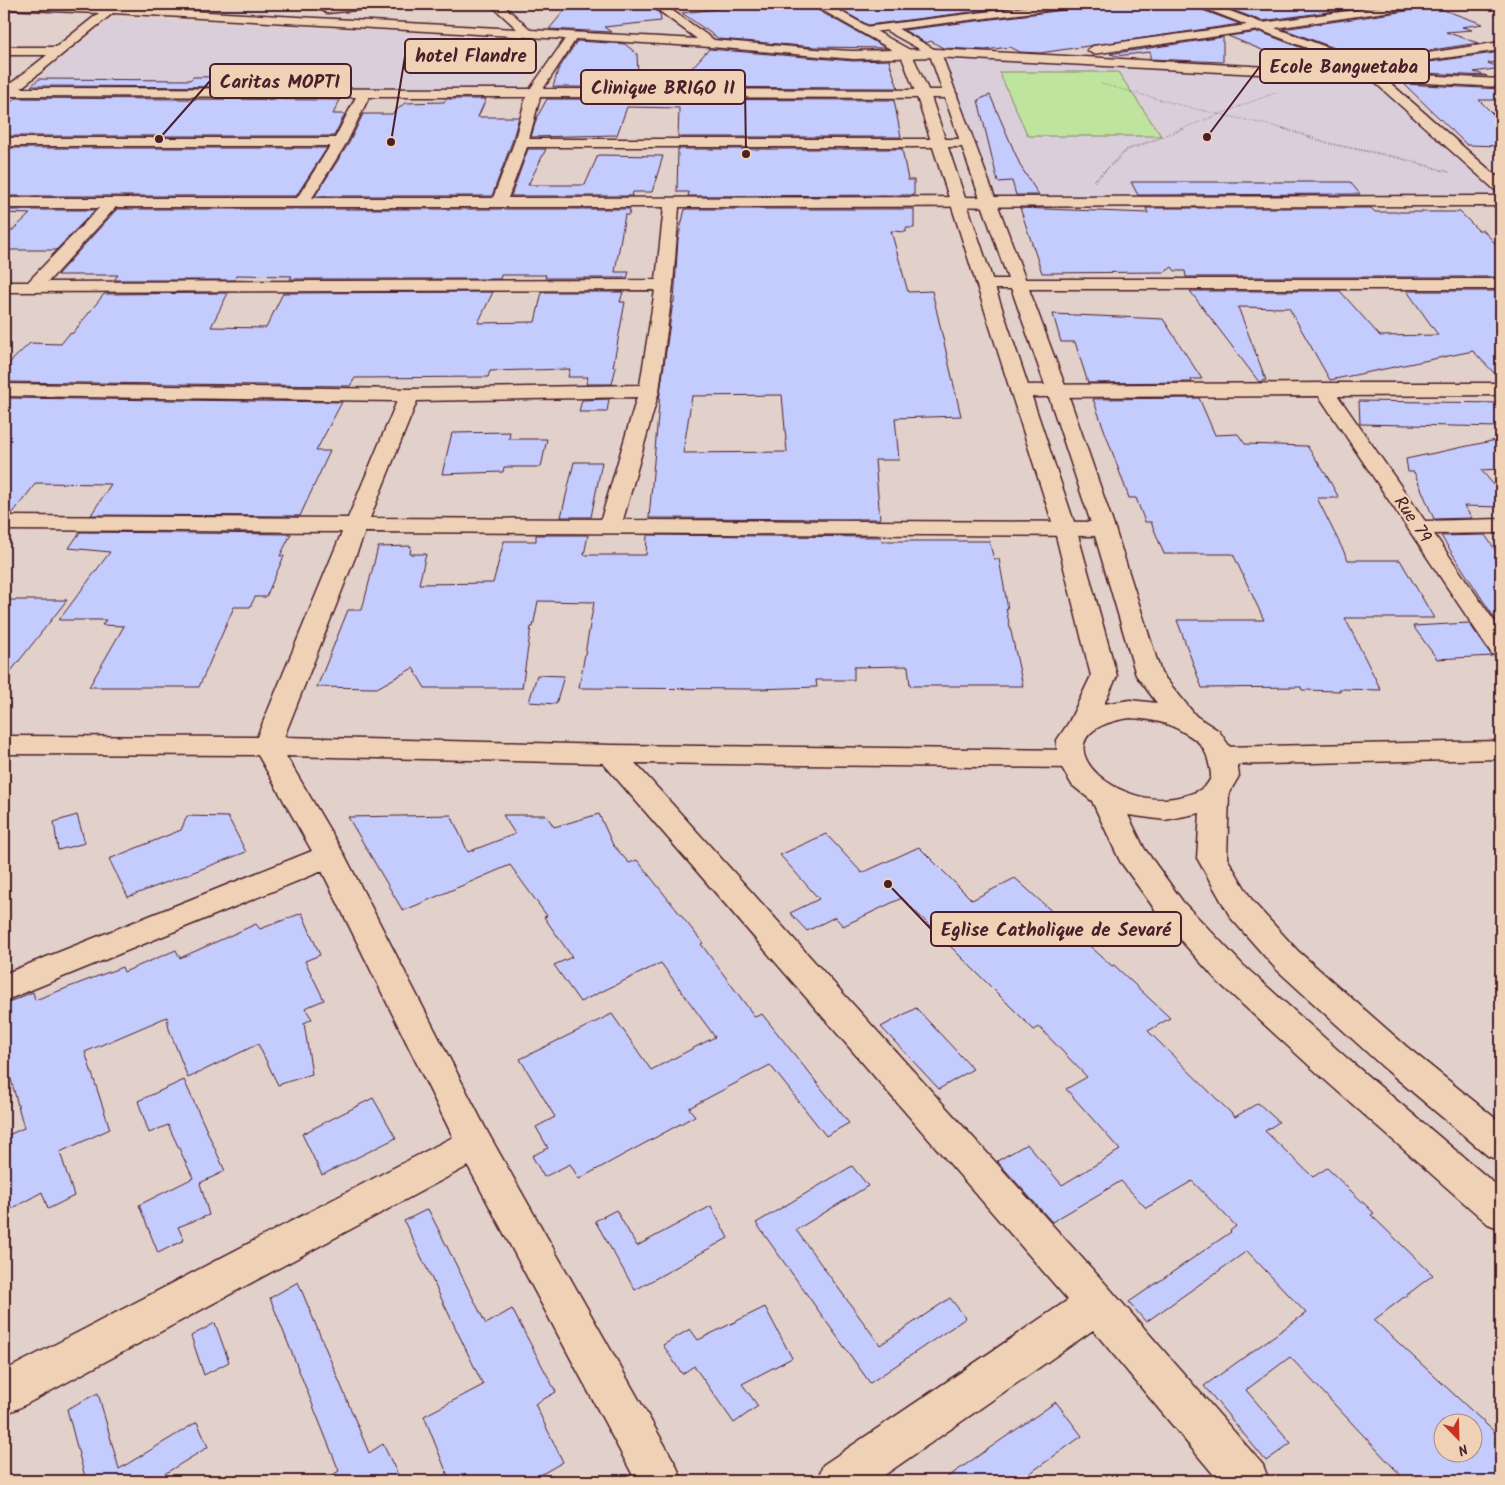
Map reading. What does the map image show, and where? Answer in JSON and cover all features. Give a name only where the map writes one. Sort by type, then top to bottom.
[{"type":"street","points":[[254,19],[386,4]]},
{"type":"street","points":[[496,4],[528,33]]},
{"type":"street","points":[[656,4],[711,43]]},
{"type":"street","points":[[819,4],[906,54],[923,94],[1064,528],[1104,676],[1082,724],[1071,740],[1071,759],[1082,778],[1104,795],[1134,807],[1165,810],[1194,805],[1215,793]]},
{"type":"street","points":[[844,4],[935,53],[1057,391],[1104,529],[1149,675],[1186,722]]},
{"type":"street","points":[[865,30],[1073,4]]},
{"type":"street","points":[[1202,4],[1363,65],[1501,188]]},
{"type":"street","points":[[1033,58],[1420,4]]},
{"type":"street","points":[[4,6],[112,7],[254,19],[711,43],[853,55],[935,53],[1501,83]]},
{"type":"street","points":[[6,94],[112,7]]},
{"type":"street","points":[[499,202],[521,143],[534,93],[572,37]]},
{"type":"street","points":[[1363,65],[1501,46]]},
{"type":"street","points":[[4,51],[60,51]]},
{"type":"street","points":[[302,202],[340,142],[364,93]]},
{"type":"street","points":[[6,94],[950,94]]},
{"type":"street","points":[[4,142],[340,142]]},
{"type":"street","points":[[521,143],[968,143]]},
{"type":"street","points":[[4,202],[1501,200]]},
{"type":"street","points":[[34,287],[113,202]]},
{"type":"street","points":[[610,526],[649,391],[664,285],[672,202]]},
{"type":"street","points":[[985,284],[1501,284]]},
{"type":"street","points":[[4,287],[664,285]]},
{"type":"street","name":"Rue 79","points":[[1324,389],[1501,649]]},
{"type":"street","points":[[1020,391],[1501,389]]},
{"type":"street","points":[[4,390],[409,395],[649,391]]},
{"type":"street","points":[[267,746],[409,395]]},
{"type":"street","points":[[4,523],[1104,529]]},
{"type":"street","points":[[1420,528],[1501,526]]},
{"type":"street","points":[[1082,724],[1102,713],[1130,709],[1159,712],[1186,722],[1209,737],[1222,756],[1225,776],[1215,793],[1212,858],[1242,910],[1287,960],[1395,1057],[1501,1145]]},
{"type":"street","points":[[4,745],[267,746],[611,754],[1071,759]]},
{"type":"street","points":[[267,746],[330,856],[475,1144],[660,1481]]},
{"type":"street","points":[[1222,756],[1501,750]]},
{"type":"street","points":[[611,754],[1097,1304],[1247,1481]]},
{"type":"street","points":[[1104,795],[1131,854],[1172,910],[1231,974],[1337,1070],[1501,1212]]},
{"type":"street","points":[[4,988],[330,856]]},
{"type":"street","points":[[4,1393],[475,1144]]},
{"type":"street","points":[[839,1481],[1097,1304]]},
{"type":"path","points":[[1099,84],[1217,114],[1277,126],[1331,144],[1396,157],[1451,173]]},
{"type":"path","points":[[1091,183],[1127,150],[1278,92]]},
{"type":"shaded area","points":[[113,18],[539,40],[520,88],[24,89]]},
{"type":"shaded area","points":[[942,54],[1378,79],[1501,195],[1501,199],[998,198]]},
{"type":"green space","points":[[999,72],[1118,72],[1161,136],[1028,136]]},
{"type":"building","points":[[570,4],[648,4],[660,14],[661,21],[604,27],[611,32],[549,29]]},
{"type":"building","points":[[760,4],[812,4],[814,8],[886,48],[815,47],[719,39],[682,13]]},
{"type":"building","points":[[830,4],[867,4],[867,7],[916,4],[1035,4],[868,25]]},
{"type":"building","points":[[1081,4],[1195,4],[1197,8],[1240,24],[1040,53],[1020,52],[1010,47],[985,50],[943,48],[931,41],[926,43],[904,30],[1073,9]]},
{"type":"building","points":[[1216,4],[1386,4],[1262,21]]},
{"type":"building","points":[[1427,4],[1483,24],[1462,27],[1472,30],[1446,32],[1478,43],[1367,60],[1283,29],[1420,9]]},
{"type":"building","points":[[1260,32],[1341,63],[1313,67],[1290,58],[1284,59],[1228,36]]},
{"type":"building","points":[[1223,37],[1223,62],[1150,59],[1150,52],[1116,56],[1110,54]]},
{"type":"building","points":[[577,41],[625,44],[637,54],[638,75],[682,75],[683,71],[689,71],[709,49],[853,61],[890,60],[898,88],[553,87],[558,70]]},
{"type":"building","points":[[1501,52],[1501,62],[1488,63],[1501,68],[1474,72],[1487,76],[1381,71],[1379,69]]},
{"type":"building","points":[[257,76],[249,87],[31,86],[39,79],[190,80],[193,77]]},
{"type":"building","points":[[1404,84],[1501,89],[1501,100],[1479,100],[1501,122],[1501,146],[1467,145]]},
{"type":"building","points":[[990,95],[1021,167],[1039,195],[1016,195],[1012,181],[998,182],[978,100]]},
{"type":"building","points":[[16,98],[340,100],[333,114],[345,114],[334,136],[4,136],[4,108]]},
{"type":"building","points":[[446,99],[486,99],[478,117],[519,117],[492,196],[315,196],[349,143],[363,114],[392,114],[405,103],[444,102]]},
{"type":"building","points":[[547,99],[894,100],[901,137],[678,137],[679,108],[627,107],[617,135],[531,137],[537,117]]},
{"type":"building","points":[[4,148],[327,148],[296,196],[4,196]]},
{"type":"building","points":[[528,149],[546,149],[528,185],[585,185],[598,155],[663,156],[652,192],[633,192],[632,196],[511,196]]},
{"type":"building","points":[[678,149],[902,149],[908,180],[914,180],[914,195],[688,196],[689,192],[677,192]]},
{"type":"building","points":[[1131,182],[1350,182],[1360,194],[1138,195]]},
{"type":"building","points":[[1020,208],[1148,213],[1146,208],[1371,208],[1375,212],[1460,212],[1478,230],[1483,230],[1501,250],[1501,277],[1186,277],[1185,271],[1175,271],[1172,267],[1165,272],[1042,273]]},
{"type":"building","points":[[117,209],[630,209],[629,215],[625,215],[615,272],[629,272],[627,278],[545,278],[546,275],[501,275],[500,279],[290,279],[292,276],[237,275],[235,280],[114,280],[118,275],[57,275]]},
{"type":"building","points":[[685,209],[914,209],[914,228],[906,228],[906,232],[891,231],[908,292],[932,291],[961,416],[895,418],[899,460],[875,460],[880,519],[649,518],[660,393],[674,302],[678,239]],"holes":[[[782,395],[787,452],[683,453],[692,396]]]},
{"type":"building","points":[[4,210],[95,210],[56,250],[4,250],[4,238],[30,214],[4,213]]},
{"type":"building","points":[[1190,291],[1340,291],[1380,336],[1438,335],[1407,291],[1501,291],[1501,380],[1473,351],[1330,380],[1289,308],[1238,307],[1266,380],[1259,382]]},
{"type":"building","points":[[493,292],[478,323],[535,322],[542,292],[623,292],[620,302],[625,302],[613,367],[616,367],[612,384],[586,384],[588,377],[568,377],[570,369],[490,371],[488,377],[355,378],[350,386],[4,382],[4,368],[30,343],[61,344],[69,334],[73,333],[104,294],[228,293],[211,327],[266,328],[283,293]]},
{"type":"building","points":[[1053,314],[1163,319],[1202,379],[1191,379],[1192,382],[1088,383],[1075,342],[1061,342]]},
{"type":"building","points":[[4,398],[342,402],[316,451],[330,451],[300,516],[91,515],[111,484],[36,483],[12,514],[4,514]]},
{"type":"building","points":[[1199,398],[1215,435],[1238,434],[1245,444],[1307,446],[1339,498],[1317,498],[1348,560],[1400,560],[1434,618],[1345,618],[1381,690],[1302,690],[1301,687],[1202,688],[1177,620],[1264,620],[1233,554],[1164,554],[1151,522],[1145,522],[1136,498],[1129,498],[1093,399]]},
{"type":"building","points":[[609,399],[607,412],[579,412],[582,400]]},
{"type":"building","points":[[1359,401],[1501,403],[1501,427],[1360,424]]},
{"type":"building","points":[[510,432],[509,439],[547,439],[541,467],[504,467],[503,472],[442,474],[452,433]]},
{"type":"building","points":[[1501,439],[1501,469],[1481,470],[1501,493],[1501,507],[1464,506],[1472,518],[1434,519],[1414,472],[1408,472],[1406,459]]},
{"type":"building","points":[[574,462],[602,462],[591,517],[561,517]]},
{"type":"building","points":[[80,532],[291,534],[280,556],[284,556],[266,597],[255,597],[250,607],[234,607],[199,687],[89,687],[124,626],[102,625],[106,620],[59,620],[110,552],[69,548]]},
{"type":"building","points":[[536,535],[588,535],[584,555],[646,555],[647,535],[881,537],[882,541],[989,541],[994,559],[999,559],[1008,609],[1006,609],[1023,686],[910,686],[908,666],[854,667],[854,680],[816,680],[817,687],[758,689],[579,688],[594,602],[538,601],[533,627],[531,627],[522,688],[425,688],[413,668],[377,688],[317,687],[348,610],[362,610],[378,547],[411,546],[410,554],[426,554],[419,584],[493,583],[504,541],[536,541]]},
{"type":"building","points":[[1485,535],[1501,558],[1501,628],[1441,536]]},
{"type":"building","points":[[4,600],[67,600],[4,680]]},
{"type":"building","points":[[1469,623],[1492,656],[1437,659],[1413,626]]},
{"type":"building","points":[[537,675],[564,676],[556,704],[529,702]]},
{"type":"building","points":[[599,814],[613,845],[629,863],[637,860],[703,943],[701,944],[755,1017],[762,1014],[849,1123],[826,1136],[770,1065],[689,1108],[695,1116],[579,1179],[570,1164],[544,1177],[532,1156],[548,1148],[536,1127],[555,1117],[520,1059],[612,1014],[651,1070],[715,1037],[661,963],[580,1002],[554,965],[572,957],[544,917],[547,916],[510,865],[403,911],[348,817],[451,815],[468,852],[515,834],[503,815],[546,815],[554,827]]},
{"type":"building","points":[[77,815],[85,843],[58,850],[54,822]]},
{"type":"building","points":[[187,816],[228,817],[246,852],[128,897],[109,859],[181,830]]},
{"type":"building","points":[[826,834],[862,873],[919,847],[972,900],[1015,878],[1112,966],[1114,965],[1170,1018],[1148,1031],[1235,1117],[1258,1103],[1279,1122],[1265,1131],[1313,1177],[1327,1168],[1374,1213],[1371,1215],[1433,1275],[1374,1320],[1473,1412],[1432,1412],[1432,1462],[1482,1462],[1482,1420],[1501,1438],[1501,1472],[1491,1481],[1406,1481],[1290,1357],[1246,1390],[1291,1443],[1266,1461],[1204,1386],[1306,1313],[1247,1251],[1146,1322],[1129,1302],[1231,1232],[1236,1226],[1192,1181],[1146,1208],[1121,1181],[1052,1222],[997,1161],[1027,1144],[1062,1185],[1120,1150],[1066,1089],[1087,1077],[1039,1027],[1034,1030],[902,898],[843,926],[835,917],[807,931],[790,913],[819,899],[780,855]]},
{"type":"building","points":[[302,913],[320,955],[305,961],[324,1000],[305,1008],[312,1019],[304,1023],[312,1074],[278,1085],[258,1044],[188,1078],[169,1029],[167,1017],[85,1052],[110,1129],[60,1152],[74,1196],[48,1209],[42,1192],[4,1213],[4,1137],[24,1128],[4,1053],[4,1004],[33,992],[35,1000],[122,967],[124,972],[176,950],[180,958],[256,924],[260,929]]},
{"type":"building","points":[[916,1008],[973,1069],[939,1089],[881,1027]]},
{"type":"building","points":[[184,1080],[225,1171],[200,1183],[209,1215],[178,1227],[184,1240],[158,1253],[139,1205],[193,1178],[168,1125],[149,1133],[138,1101]]},
{"type":"building","points":[[373,1098],[396,1138],[322,1175],[302,1134]]},
{"type":"building","points":[[852,1166],[868,1186],[796,1230],[880,1345],[950,1298],[966,1318],[870,1383],[756,1223]]},
{"type":"building","points":[[711,1206],[728,1238],[635,1290],[595,1221],[616,1210],[637,1246]]},
{"type":"building","points":[[428,1209],[486,1324],[512,1309],[556,1392],[535,1404],[563,1462],[530,1481],[450,1481],[424,1416],[483,1385],[404,1221]]},
{"type":"building","points":[[298,1282],[369,1453],[383,1444],[401,1481],[323,1481],[339,1471],[270,1298]]},
{"type":"building","points":[[765,1307],[792,1358],[742,1384],[758,1406],[734,1423],[694,1366],[682,1374],[663,1345],[690,1329],[698,1340]]},
{"type":"building","points":[[215,1323],[229,1362],[204,1375],[191,1336]]},
{"type":"building","points":[[98,1393],[119,1469],[197,1422],[208,1447],[153,1481],[86,1481],[67,1409]]},
{"type":"building","points":[[1056,1402],[1082,1436],[1019,1481],[942,1481]]},
{"type":"place","name":"Ecole Banguetaba","points":[[1207,137]]},
{"type":"place","name":"Caritas MOPTI","points":[[159,139]]},
{"type":"place","name":"hotel Flandre","points":[[391,142]]},
{"type":"place","name":"Clinique BRIGO II","points":[[746,154]]},
{"type":"place","name":"Eglise Catholique de Sevaré","points":[[888,884]]}]
